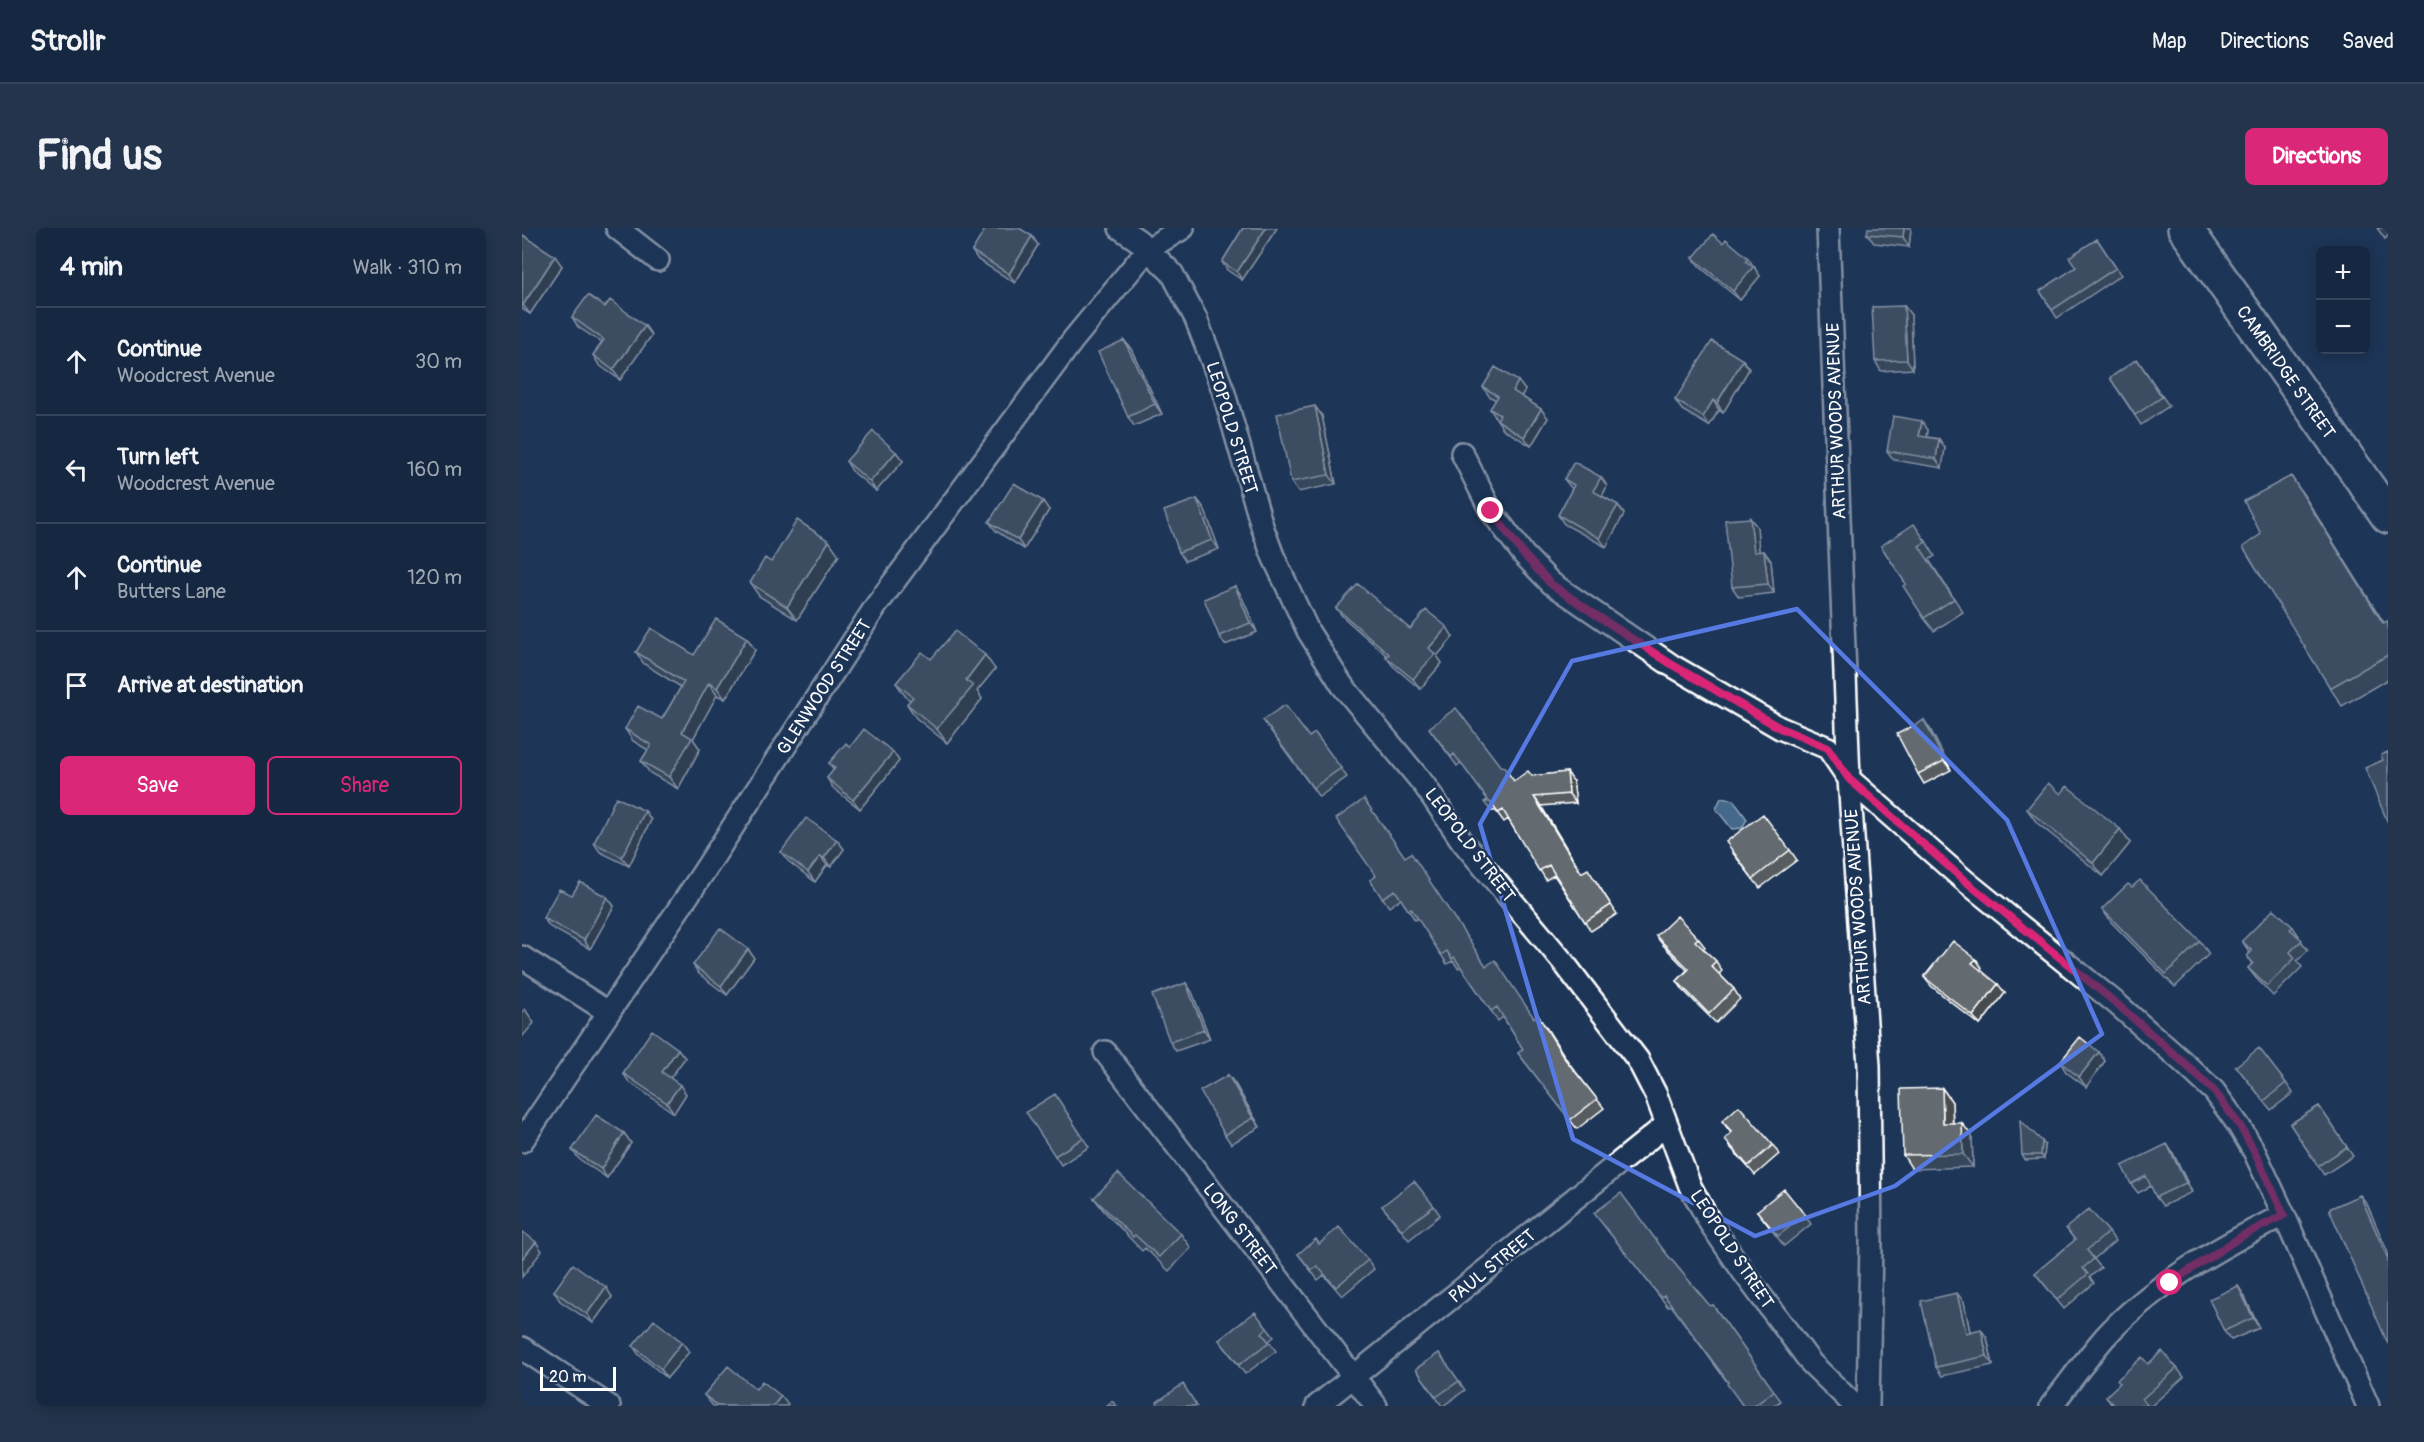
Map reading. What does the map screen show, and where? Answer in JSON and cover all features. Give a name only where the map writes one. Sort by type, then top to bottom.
[{"type":"main road","name":"CAMBRIDGE STREET","points":[[2185,228],[2388,516]]},
{"type":"street","points":[[617,228],[658,260]]},
{"type":"street","name":"LEOPOLD STREET","points":[[1120,228],[1148,249],[1172,273],[1196,319],[1223,390],[1272,556],[1308,631],[1342,685],[1425,786],[1462,841],[1564,963],[1638,1060],[1653,1086],[1690,1186],[1710,1223],[1811,1363],[1855,1406]]},
{"type":"street","name":"GLENWOOD STREET","points":[[522,1141],[732,830],[876,606],[1073,340],[1148,249],[1183,228]]},
{"type":"street","name":"ARTHUR WOODS AVENUE","points":[[1828,228],[1849,779],[1869,1066],[1871,1242],[1868,1406]]},
{"type":"street","points":[[1462,453],[1491,511],[1524,555],[1551,584],[1681,670],[1780,728],[1828,748],[1849,779],[1964,880],[2117,1004],[2214,1091],[2254,1151],[2368,1406]]},
{"type":"street","points":[[522,957],[608,1012]]},
{"type":"street","name":"LONG STREET","points":[[1105,1052],[1376,1406]]},
{"type":"street","name":"PAUL STREET","points":[[1317,1406],[1666,1125]]},
{"type":"street","points":[[2051,1406],[2106,1336],[2135,1308],[2201,1260],[2284,1215]]},
{"type":"street","points":[[522,1348],[609,1406]]},
{"type":"highlighted area","points":[[1797,609],[2007,820],[2102,1034],[1895,1186],[1755,1236],[1573,1139],[1480,824],[1572,661]]},
{"type":"water","points":[[1721,798],[1733,800],[1747,819],[1742,828],[1732,829],[1716,809]]},
{"type":"building","points":[[986,228],[1019,228],[1032,236],[1009,274],[972,251]]},
{"type":"building","points":[[1243,228],[1266,228],[1237,272],[1222,262]]},
{"type":"building","points":[[1868,228],[1904,228],[1903,237],[1867,234]]},
{"type":"building","points":[[1713,234],[1723,243],[1726,239],[1748,258],[1746,261],[1753,267],[1733,291],[1693,258]]},
{"type":"building","points":[[523,235],[555,256],[523,305],[522,304]]},
{"type":"building","points":[[2097,239],[2116,268],[2052,310],[2040,291],[2076,267],[2069,257]]},
{"type":"building","points":[[588,295],[605,307],[610,300],[645,326],[613,370],[593,355],[604,340],[572,317]]},
{"type":"building","points":[[1904,306],[1907,360],[1875,361],[1872,307]]},
{"type":"building","points":[[1124,340],[1155,404],[1128,417],[1098,352]]},
{"type":"building","points":[[1712,341],[1743,360],[1717,403],[1713,400],[1703,417],[1675,400]]},
{"type":"building","points":[[2137,359],[2162,397],[2135,415],[2110,378]]},
{"type":"building","points":[[1495,367],[1518,381],[1513,391],[1541,409],[1524,437],[1497,420],[1500,415],[1490,409],[1498,396],[1483,387]]},
{"type":"building","points":[[1315,406],[1329,475],[1291,482],[1277,414]]},
{"type":"building","points":[[1893,416],[1922,421],[1919,436],[1939,439],[1936,459],[1887,451]]},
{"type":"building","points":[[873,431],[896,452],[870,482],[846,461]]},
{"type":"building","points":[[1574,462],[1601,477],[1593,491],[1618,505],[1599,538],[1558,515],[1574,485],[1564,479]]},
{"type":"building","points":[[2291,476],[2383,623],[2388,621],[2388,655],[2330,688],[2243,547],[2261,534],[2244,501]]},
{"type":"building","points":[[1014,483],[1043,501],[1018,540],[989,522]]},
{"type":"building","points":[[1197,499],[1212,540],[1179,552],[1164,511]]},
{"type":"building","points":[[1750,518],[1754,552],[1764,551],[1768,584],[1732,587],[1725,520]]},
{"type":"building","points":[[797,520],[829,541],[787,607],[750,583],[765,558],[771,562]]},
{"type":"building","points":[[1914,524],[1926,542],[1919,546],[1954,599],[1924,618],[1903,586],[1906,584],[1881,546]]},
{"type":"building","points":[[1358,584],[1410,629],[1426,610],[1447,627],[1429,648],[1435,654],[1413,679],[1386,657],[1389,654],[1336,608]]},
{"type":"building","points":[[1235,586],[1250,623],[1219,636],[1204,599]]},
{"type":"building","points":[[716,619],[747,638],[717,688],[709,683],[682,732],[692,738],[669,777],[641,761],[651,745],[625,729],[638,706],[662,719],[684,682],[636,652],[651,628],[694,655]]},
{"type":"building","points":[[955,631],[985,655],[966,680],[973,686],[937,729],[907,704],[913,697],[896,683],[922,652],[931,659]]},
{"type":"building","points":[[1285,705],[1309,737],[1315,733],[1341,768],[1313,788],[1263,720]]},
{"type":"building","points":[[1456,708],[1514,781],[1528,771],[1532,776],[1567,772],[1569,794],[1534,797],[1581,873],[1588,869],[1611,905],[1585,922],[1549,865],[1539,871],[1503,810],[1498,813],[1490,802],[1484,802],[1488,800],[1454,754],[1451,757],[1429,728]]},
{"type":"building","points":[[1924,720],[1944,761],[1918,774],[1897,734]]},
{"type":"building","points":[[864,729],[893,752],[853,800],[827,778],[835,768],[829,763],[846,743],[850,747]]},
{"type":"building","points":[[2388,752],[2388,823],[2365,768],[2383,760],[2381,755]]},
{"type":"building","points":[[2048,783],[2061,794],[2067,786],[2120,829],[2093,863],[2027,809]]},
{"type":"building","points":[[616,797],[645,811],[622,857],[594,843]]},
{"type":"building","points":[[1364,799],[1405,857],[1411,853],[1486,966],[1495,960],[1534,1018],[1538,1015],[1565,1059],[1597,1099],[1570,1120],[1518,1053],[1523,1049],[1497,1007],[1491,1011],[1454,957],[1452,959],[1447,951],[1441,955],[1411,908],[1408,910],[1395,890],[1382,898],[1370,880],[1376,876],[1336,819]]},
{"type":"building","points":[[1763,814],[1790,850],[1753,879],[1726,842]]},
{"type":"building","points":[[806,818],[837,840],[824,858],[820,856],[808,872],[781,852]]},
{"type":"building","points":[[2140,880],[2200,941],[2166,974],[2102,909],[2128,884],[2132,887]]},
{"type":"building","points":[[580,882],[607,897],[584,940],[543,918],[559,889],[572,895]]},
{"type":"building","points":[[2274,909],[2293,927],[2290,929],[2302,940],[2290,952],[2295,958],[2267,986],[2248,968],[2253,963],[2247,956],[2252,951],[2242,941]]},
{"type":"building","points":[[1677,916],[1698,938],[1695,941],[1716,961],[1711,966],[1734,989],[1709,1014],[1677,981],[1689,969],[1656,936]]},
{"type":"building","points":[[720,928],[748,949],[721,986],[693,965]]},
{"type":"building","points":[[1953,941],[1976,959],[1972,963],[1998,984],[1973,1016],[1924,977]]},
{"type":"building","points":[[1186,983],[1204,1030],[1170,1042],[1152,995]]},
{"type":"building","points":[[652,1030],[678,1049],[662,1072],[680,1085],[667,1103],[623,1073]]},
{"type":"building","points":[[2080,1037],[2099,1052],[2079,1077],[2060,1062]]},
{"type":"building","points":[[2259,1048],[2286,1083],[2264,1101],[2236,1066]]},
{"type":"building","points":[[1228,1075],[1253,1118],[1225,1135],[1200,1091]]},
{"type":"building","points":[[1942,1088],[1943,1123],[1962,1123],[1963,1154],[1903,1155],[1901,1089]]},
{"type":"building","points":[[1055,1094],[1083,1138],[1055,1156],[1026,1112]]},
{"type":"building","points":[[1739,1106],[1773,1145],[1748,1166],[1725,1139],[1732,1132],[1722,1121]]},
{"type":"building","points":[[2319,1106],[2347,1147],[2318,1166],[2290,1124]]},
{"type":"building","points":[[596,1115],[624,1133],[601,1169],[572,1150]]},
{"type":"building","points":[[2020,1120],[2042,1141],[2041,1155],[2022,1155]]},
{"type":"building","points":[[2167,1144],[2186,1183],[2156,1197],[2146,1176],[2131,1184],[2122,1166]]},
{"type":"building","points":[[1118,1173],[1181,1234],[1159,1257],[1135,1235],[1133,1237],[1094,1198]]},
{"type":"building","points":[[1414,1181],[1434,1206],[1402,1230],[1382,1206]]},
{"type":"building","points":[[1784,1189],[1805,1215],[1778,1236],[1757,1211]]},
{"type":"building","points":[[1621,1193],[1665,1252],[1710,1306],[1713,1305],[1774,1391],[1754,1406],[1743,1406],[1664,1295],[1661,1298],[1594,1213]]},
{"type":"building","points":[[2360,1195],[2388,1259],[2388,1344],[2329,1209]]},
{"type":"building","points":[[2089,1209],[2109,1232],[2087,1250],[2094,1259],[2083,1268],[2088,1274],[2057,1300],[2035,1273],[2075,1240],[2066,1228]]},
{"type":"building","points":[[1339,1227],[1368,1260],[1336,1287],[1317,1266],[1311,1270],[1298,1254],[1316,1239],[1319,1244]]},
{"type":"building","points":[[522,1231],[536,1242],[522,1259]]},
{"type":"building","points":[[573,1264],[606,1287],[587,1314],[554,1291]]},
{"type":"building","points":[[2238,1286],[2253,1318],[2224,1331],[2209,1299]]},
{"type":"building","points":[[1957,1293],[1966,1333],[1981,1329],[1987,1356],[1936,1367],[1921,1301]]},
{"type":"building","points":[[1255,1312],[1267,1328],[1262,1333],[1269,1342],[1239,1365],[1219,1340]]},
{"type":"building","points":[[654,1320],[682,1342],[661,1369],[633,1346]]},
{"type":"building","points":[[2162,1351],[2177,1368],[2142,1399],[2148,1406],[2115,1406],[2106,1396],[2120,1383],[2117,1380],[2142,1357],[2148,1364]]},
{"type":"building","points":[[1439,1353],[1459,1381],[1436,1397],[1416,1369]]},
{"type":"building","points":[[728,1366],[756,1389],[762,1381],[781,1396],[773,1406],[718,1406],[704,1395]]},
{"type":"building","points":[[1183,1384],[1197,1406],[1159,1406],[1157,1402]]},
{"type":"building","points":[[1112,1401],[1117,1406],[1107,1406]]},
{"type":"route","points":[[1491,511],[1524,555],[1551,584],[1671,664],[1780,728],[1828,748],[1849,779],[1964,880],[2117,1004],[2214,1091],[2240,1126],[2284,1215],[2201,1260],[2170,1283]]}]
